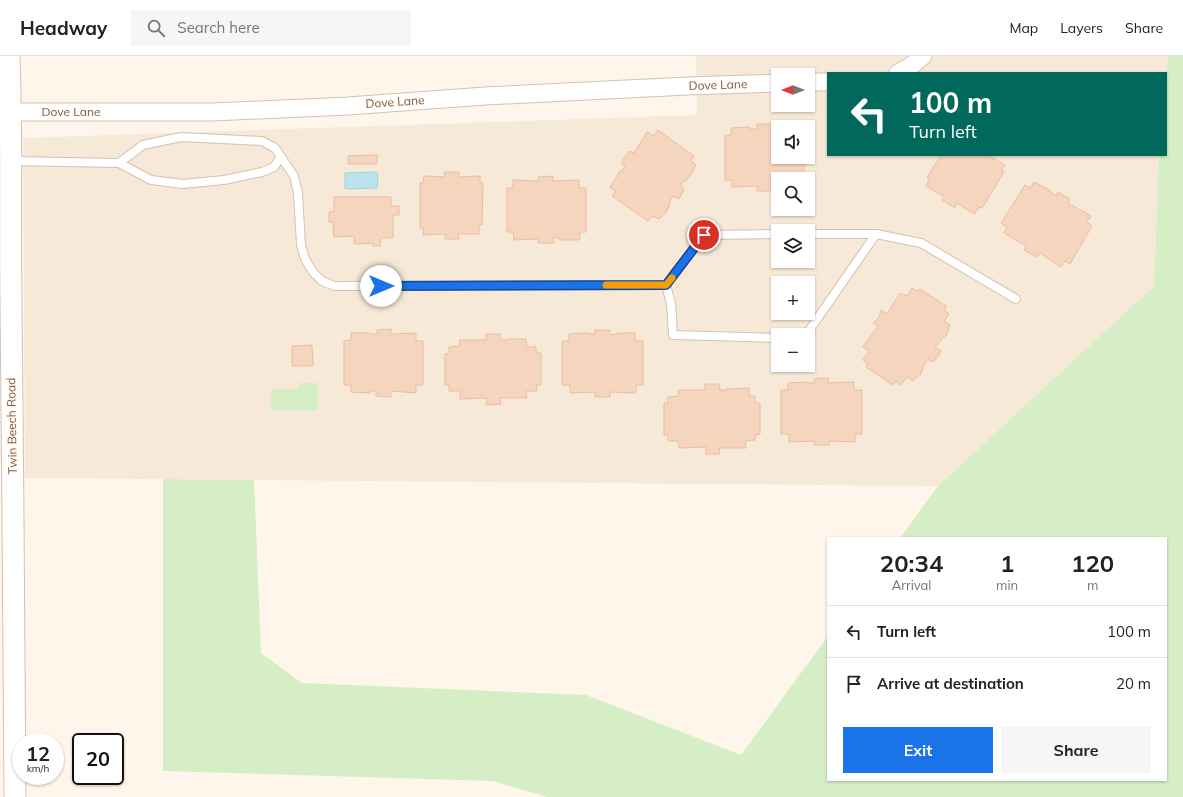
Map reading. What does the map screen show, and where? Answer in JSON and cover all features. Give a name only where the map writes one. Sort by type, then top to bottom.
[{"type":"street","name":"Twin Beech Road","points":[[9,56],[11,112],[10,233],[16,797]]},
{"type":"street","points":[[900,72],[911,66],[923,56]]},
{"type":"street","points":[[815,82],[827,82]]},
{"type":"street","name":"Dove Lane","points":[[11,112],[212,112],[348,106],[485,96],[771,83]]},
{"type":"lane","points":[[119,163],[143,146],[181,137],[262,141],[275,148],[294,176],[298,193],[301,245],[305,259],[313,272],[322,281],[334,286],[666,285]]},
{"type":"lane","points":[[11,161],[119,163],[151,180],[183,184],[224,180],[262,172],[274,167],[281,157]]},
{"type":"lane","points":[[666,285],[704,235],[771,234]]},
{"type":"lane","points":[[815,234],[876,234],[921,242],[1016,299]]},
{"type":"lane","points":[[811,328],[876,234]]},
{"type":"lane","points":[[666,285],[671,304],[673,335],[771,338]]},
{"type":"shaded area","points":[[696,56],[1169,56],[1166,72],[827,72],[827,156],[1159,156],[1154,286],[938,486],[25,478],[23,138],[697,115]]},
{"type":"green space","points":[[1169,56],[1183,56],[1183,797],[547,797],[493,781],[163,771],[163,479],[254,480],[261,653],[302,683],[586,695],[741,755],[827,637],[827,781],[1167,781],[1167,537],[901,537],[938,486],[1154,286],[1159,156],[1167,156],[1166,72]]},
{"type":"green space","points":[[299,383],[318,383],[318,411],[270,410],[271,389],[299,389]]},
{"type":"water","points":[[376,172],[378,174],[377,188],[345,188],[345,173]]},
{"type":"building","points":[[757,124],[771,124],[771,164],[804,164],[804,172],[771,172],[771,191],[757,191],[757,186],[732,187],[732,180],[725,180],[725,136],[731,135],[731,128],[750,127],[750,129],[757,129]]},
{"type":"building","points":[[658,130],[694,156],[691,161],[696,165],[692,173],[686,181],[684,180],[681,186],[684,189],[679,199],[673,196],[666,213],[659,219],[652,216],[648,221],[612,196],[616,191],[610,188],[620,171],[621,172],[625,166],[621,163],[629,151],[634,153],[647,132],[654,136]]},
{"type":"building","points":[[377,155],[377,164],[348,164],[348,156]]},
{"type":"building","points":[[940,156],[989,156],[1005,165],[1001,170],[1004,172],[982,208],[979,207],[974,214],[957,203],[955,208],[942,200],[945,197],[926,186],[929,180],[927,178]]},
{"type":"building","points":[[445,172],[459,172],[459,177],[480,176],[480,182],[483,183],[482,225],[479,225],[479,234],[458,234],[459,239],[445,239],[445,234],[423,235],[423,228],[420,228],[420,183],[423,183],[424,176],[444,177]]},
{"type":"building","points":[[553,176],[553,181],[579,180],[579,188],[586,188],[586,232],[580,232],[579,240],[560,240],[560,238],[553,238],[554,243],[538,243],[538,239],[514,240],[513,232],[507,232],[507,188],[513,188],[513,180],[539,181],[538,177]]},
{"type":"building","points":[[1034,182],[1051,191],[1050,192],[1056,196],[1058,192],[1070,199],[1068,203],[1091,216],[1087,222],[1092,226],[1070,264],[1065,261],[1061,267],[1040,253],[1037,257],[1024,250],[1026,246],[1004,233],[1007,227],[1001,223],[1025,185],[1030,188]]},
{"type":"building","points":[[334,197],[391,197],[391,206],[399,206],[399,215],[393,215],[393,238],[381,238],[380,246],[373,246],[373,243],[354,244],[354,236],[334,237],[333,222],[329,222],[329,212],[334,212]]},
{"type":"building","points":[[912,288],[917,291],[920,289],[946,306],[945,310],[949,314],[944,321],[950,325],[947,334],[935,347],[941,351],[938,357],[933,362],[928,359],[921,374],[913,381],[907,377],[901,385],[896,381],[893,385],[866,367],[868,364],[863,360],[869,351],[863,347],[878,326],[873,323],[879,317],[881,310],[887,314],[900,293],[907,296]]},
{"type":"building","points":[[391,329],[391,334],[416,333],[416,341],[423,341],[423,385],[416,385],[416,393],[391,391],[391,397],[376,396],[376,391],[370,391],[370,393],[351,392],[351,385],[344,385],[344,341],[351,340],[351,333],[377,334],[377,330]]},
{"type":"building","points":[[595,330],[610,330],[610,335],[617,333],[635,333],[635,341],[643,341],[643,385],[636,385],[636,393],[610,392],[610,397],[595,397],[595,392],[570,393],[570,385],[562,385],[562,341],[569,341],[569,334],[595,334]]},
{"type":"building","points":[[486,334],[500,334],[501,340],[526,339],[527,347],[536,347],[536,353],[541,353],[541,385],[536,385],[537,391],[526,391],[527,398],[500,398],[501,404],[486,405],[487,398],[460,399],[460,391],[449,391],[449,385],[445,385],[445,354],[449,353],[449,347],[459,346],[460,340],[486,340]]},
{"type":"building","points":[[312,345],[313,366],[292,366],[292,346]]},
{"type":"building","points":[[828,378],[828,383],[854,382],[854,390],[862,390],[862,434],[855,434],[855,442],[829,441],[829,445],[814,445],[814,441],[789,442],[789,434],[781,434],[781,390],[788,390],[788,383],[814,383],[814,379]]},
{"type":"building","points":[[705,384],[719,384],[720,390],[749,388],[749,396],[755,396],[755,403],[760,403],[760,434],[755,435],[755,440],[745,441],[746,448],[719,448],[720,454],[706,454],[706,447],[679,448],[678,441],[668,441],[668,435],[664,435],[664,403],[668,403],[668,397],[678,396],[679,390],[705,390]]},
{"type":"slow traffic","points":[[606,285],[666,285],[672,278]]},
{"type":"route","points":[[381,286],[666,285],[704,235]]}]
